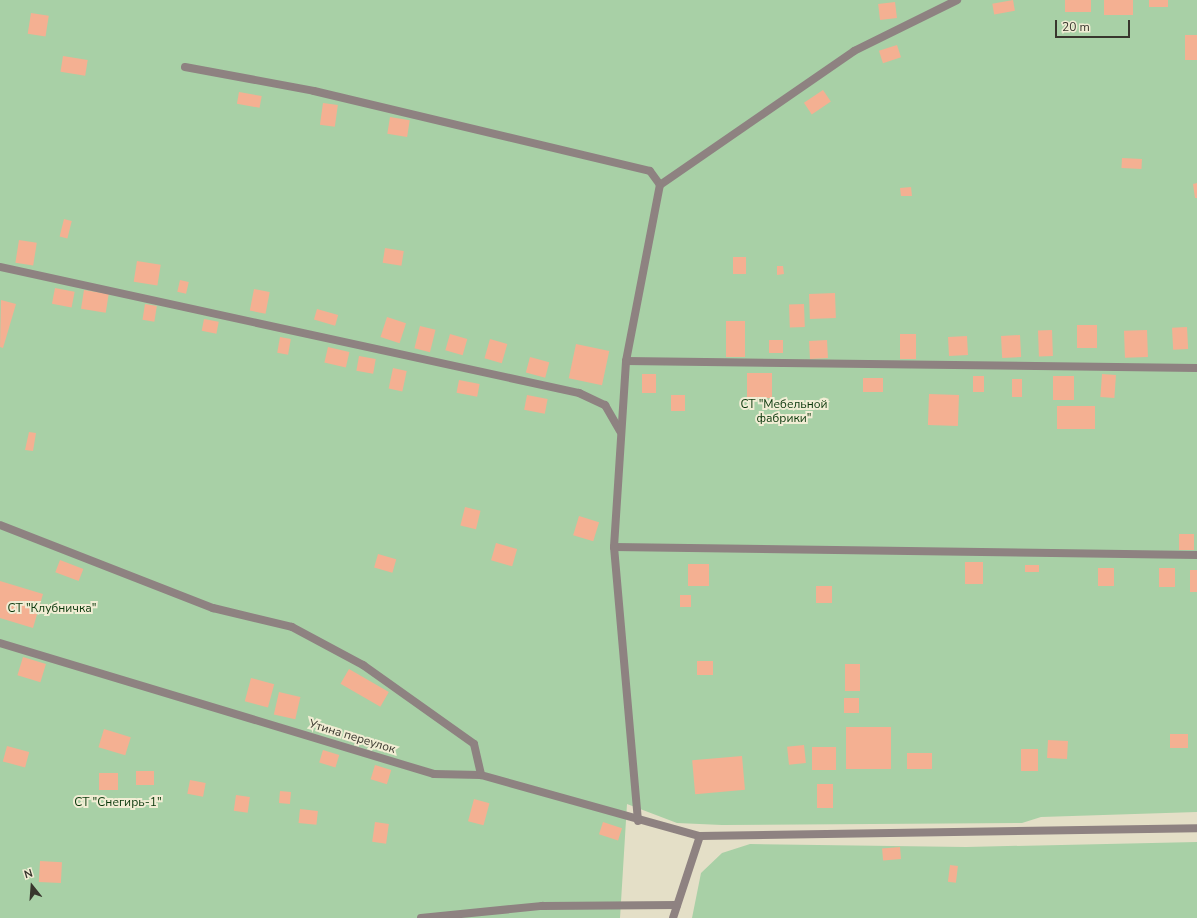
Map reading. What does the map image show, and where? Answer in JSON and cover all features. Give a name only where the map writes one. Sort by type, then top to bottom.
[{"type":"street","points":[[638,821],[614,547],[620,431],[626,361],[660,186],[854,52],[957,0]]},
{"type":"street","points":[[185,67],[314,91],[650,171],[660,186]]},
{"type":"street","points":[[0,267],[579,393],[605,404],[620,431]]},
{"type":"street","points":[[626,361],[1197,368]]},
{"type":"street","points":[[0,525],[213,608],[292,627],[363,665],[474,744],[481,775]]},
{"type":"street","points":[[614,547],[1197,555]]},
{"type":"street","name":"Утина переулок","points":[[0,643],[434,774],[481,775],[638,821],[700,836],[1197,828]]},
{"type":"street","points":[[673,918],[700,836]]},
{"type":"street","points":[[421,918],[542,906],[677,905]]},
{"type":"green space","name":"СТ \"Мебельной фабрики\"","points":[[0,0],[1197,0],[1197,812],[1041,817],[1022,823],[722,825],[677,823],[627,804],[620,918],[0,918]]},
{"type":"green space","points":[[1197,842],[1197,918],[692,918],[701,873],[722,853],[750,844],[966,847]]},
{"type":"building","points":[[1013,0],[1015,11],[994,14],[992,4]]},
{"type":"building","points":[[1065,0],[1091,0],[1091,12],[1065,12]]},
{"type":"building","points":[[1104,0],[1133,0],[1133,15],[1104,15]]},
{"type":"building","points":[[1149,0],[1168,0],[1168,7],[1149,7]]},
{"type":"building","points":[[895,2],[897,18],[880,20],[878,4]]},
{"type":"building","points":[[31,13],[49,16],[45,37],[28,34]]},
{"type":"building","points":[[1185,35],[1197,35],[1197,60],[1185,60]]},
{"type":"building","points":[[897,45],[901,57],[883,63],[879,51]]},
{"type":"building","points":[[63,56],[88,60],[85,76],[60,72]]},
{"type":"building","points":[[823,90],[831,102],[812,114],[804,103]]},
{"type":"building","points":[[239,92],[262,96],[260,108],[237,104]]},
{"type":"building","points":[[323,103],[338,105],[335,127],[320,125]]},
{"type":"building","points":[[390,117],[410,120],[407,137],[387,134]]},
{"type":"building","points":[[1122,158],[1142,159],[1141,169],[1121,168]]},
{"type":"building","points":[[1197,183],[1197,198],[1195,198],[1193,184]]},
{"type":"building","points":[[911,187],[912,196],[901,196],[900,188]]},
{"type":"building","points":[[64,219],[72,221],[67,238],[60,236]]},
{"type":"building","points":[[19,240],[37,243],[33,266],[15,263]]},
{"type":"building","points":[[385,248],[404,251],[401,266],[383,263]]},
{"type":"building","points":[[733,257],[746,257],[746,274],[733,274]]},
{"type":"building","points":[[137,261],[161,265],[157,285],[134,282]]},
{"type":"building","points":[[777,266],[783,266],[784,274],[777,275]]},
{"type":"building","points":[[180,280],[189,282],[186,294],[177,292]]},
{"type":"building","points":[[55,288],[75,292],[72,308],[52,304]]},
{"type":"building","points":[[254,289],[270,292],[266,314],[250,311]]},
{"type":"building","points":[[84,290],[109,294],[106,313],[81,309]]},
{"type":"building","points":[[835,293],[836,318],[810,319],[809,294]]},
{"type":"building","points":[[1,300],[16,304],[3,348],[0,347]]},
{"type":"building","points":[[145,304],[157,306],[154,322],[142,320]]},
{"type":"building","points":[[804,304],[805,327],[790,328],[789,305]]},
{"type":"building","points":[[317,309],[338,315],[335,326],[314,320]]},
{"type":"building","points":[[387,317],[406,323],[400,343],[381,337]]},
{"type":"building","points":[[204,319],[219,322],[216,334],[202,331]]},
{"type":"building","points":[[726,321],[745,321],[745,357],[726,357]]},
{"type":"building","points":[[1077,325],[1097,325],[1097,348],[1077,348]]},
{"type":"building","points":[[420,326],[436,330],[430,352],[414,348]]},
{"type":"building","points":[[1187,327],[1188,349],[1173,350],[1172,328]]},
{"type":"building","points":[[1038,330],[1052,330],[1053,356],[1039,356]]},
{"type":"building","points":[[1147,330],[1148,357],[1125,358],[1124,331]]},
{"type":"building","points":[[450,334],[467,339],[463,355],[445,350]]},
{"type":"building","points":[[900,334],[916,334],[916,359],[900,359]]},
{"type":"building","points":[[1020,335],[1021,357],[1002,358],[1001,336]]},
{"type":"building","points":[[967,336],[968,355],[949,356],[948,337]]},
{"type":"building","points":[[280,337],[291,339],[288,355],[277,353]]},
{"type":"building","points":[[490,339],[507,344],[502,363],[484,358]]},
{"type":"building","points":[[769,340],[783,340],[783,353],[769,353]]},
{"type":"building","points":[[827,340],[828,358],[810,359],[809,341]]},
{"type":"building","points":[[576,344],[609,351],[602,385],[569,378]]},
{"type":"building","points":[[328,347],[349,352],[346,368],[324,363]]},
{"type":"building","points":[[359,356],[376,359],[373,374],[356,371]]},
{"type":"building","points":[[530,357],[549,362],[545,378],[526,372]]},
{"type":"building","points":[[393,368],[407,371],[402,391],[389,389]]},
{"type":"building","points":[[747,373],[772,373],[772,398],[747,398]]},
{"type":"building","points":[[642,374],[656,374],[656,393],[642,393]]},
{"type":"building","points":[[1102,374],[1116,375],[1114,398],[1100,397]]},
{"type":"building","points":[[973,376],[984,376],[984,392],[973,392]]},
{"type":"building","points":[[1053,376],[1074,376],[1074,400],[1053,400]]},
{"type":"building","points":[[863,378],[883,378],[883,392],[863,392]]},
{"type":"building","points":[[1012,379],[1022,379],[1022,397],[1012,397]]},
{"type":"building","points":[[459,380],[480,384],[477,397],[457,393]]},
{"type":"building","points":[[929,394],[959,395],[958,426],[928,425]]},
{"type":"building","points":[[527,395],[548,399],[545,414],[524,410]]},
{"type":"building","points":[[671,395],[685,395],[685,411],[671,411]]},
{"type":"building","points":[[1057,406],[1095,406],[1095,429],[1057,429]]},
{"type":"building","points":[[29,432],[36,433],[33,451],[25,450]]},
{"type":"building","points":[[465,507],[481,511],[476,529],[460,525]]},
{"type":"building","points":[[579,516],[599,522],[593,541],[573,535]]},
{"type":"building","points":[[1179,534],[1194,534],[1194,550],[1179,550]]},
{"type":"building","points":[[496,543],[517,549],[512,566],[491,560]]},
{"type":"building","points":[[378,554],[396,559],[392,573],[374,567]]},
{"type":"building","points":[[60,560],[83,569],[79,581],[55,572]]},
{"type":"building","points":[[965,562],[983,562],[983,584],[965,584]]},
{"type":"building","points":[[688,564],[709,564],[709,586],[688,586]]},
{"type":"building","points":[[1025,565],[1039,565],[1039,572],[1025,572]]},
{"type":"building","points":[[1098,568],[1114,568],[1114,586],[1098,586]]},
{"type":"building","points":[[1159,568],[1175,568],[1175,587],[1159,587]]},
{"type":"building","points":[[1190,570],[1197,570],[1197,592],[1190,592]]},
{"type":"building","points":[[0,581],[43,594],[33,628],[0,618]]},
{"type":"building","points":[[816,586],[832,586],[832,603],[816,603]]},
{"type":"building","points":[[680,595],[691,595],[691,607],[680,607]]},
{"type":"building","points":[[23,657],[46,664],[40,682],[17,675]]},
{"type":"building","points":[[697,661],[713,661],[713,675],[697,675]]},
{"type":"building","points":[[845,664],[860,664],[860,691],[845,691]]},
{"type":"building","points":[[349,669],[389,692],[380,707],[340,684]]},
{"type":"building","points":[[251,678],[274,684],[268,707],[245,701]]},
{"type":"building","points":[[279,692],[300,697],[295,719],[274,714]]},
{"type":"building","points":[[844,698],[859,698],[859,713],[844,713]]},
{"type":"building","points":[[846,727],[891,727],[891,769],[846,769]]},
{"type":"building","points":[[104,729],[131,737],[125,755],[98,747]]},
{"type":"building","points":[[1170,734],[1188,734],[1188,748],[1170,748]]},
{"type":"building","points":[[1048,740],[1068,741],[1067,759],[1047,758]]},
{"type":"building","points":[[804,745],[806,763],[789,765],[787,747]]},
{"type":"building","points":[[7,746],[29,752],[25,767],[3,761]]},
{"type":"building","points":[[812,747],[836,747],[836,770],[812,770]]},
{"type":"building","points":[[1021,749],[1038,749],[1038,771],[1021,771]]},
{"type":"building","points":[[323,750],[339,755],[335,767],[319,762]]},
{"type":"building","points":[[907,753],[932,753],[932,769],[907,769]]},
{"type":"building","points":[[742,756],[745,790],[695,794],[692,760]]},
{"type":"building","points":[[375,765],[391,770],[387,784],[371,779]]},
{"type":"building","points":[[136,771],[154,771],[154,785],[136,785]]},
{"type":"building","points":[[99,773],[118,773],[118,790],[99,790]]},
{"type":"building","points":[[190,780],[206,783],[203,797],[187,794]]},
{"type":"building","points":[[817,784],[833,784],[833,808],[817,808]]},
{"type":"building","points":[[280,791],[291,792],[290,804],[279,803]]},
{"type":"building","points":[[236,795],[250,797],[248,813],[234,811]]},
{"type":"building","points":[[474,799],[489,803],[484,825],[468,821]]},
{"type":"building","points":[[300,809],[318,811],[316,825],[299,823]]},
{"type":"building","points":[[375,822],[389,824],[386,844],[372,842]]},
{"type":"building","points":[[603,822],[622,828],[618,841],[599,834]]},
{"type":"building","points":[[900,847],[901,859],[883,861],[882,849]]},
{"type":"building","points":[[40,861],[62,862],[61,883],[39,882]]},
{"type":"building","points":[[950,865],[958,866],[956,883],[948,882]]},
{"type":"park label","name":"СТ \"Клубничка\"","points":[[52,609]]},
{"type":"park label","name":"СТ \"Снегирь-1\"","points":[[118,803]]}]
